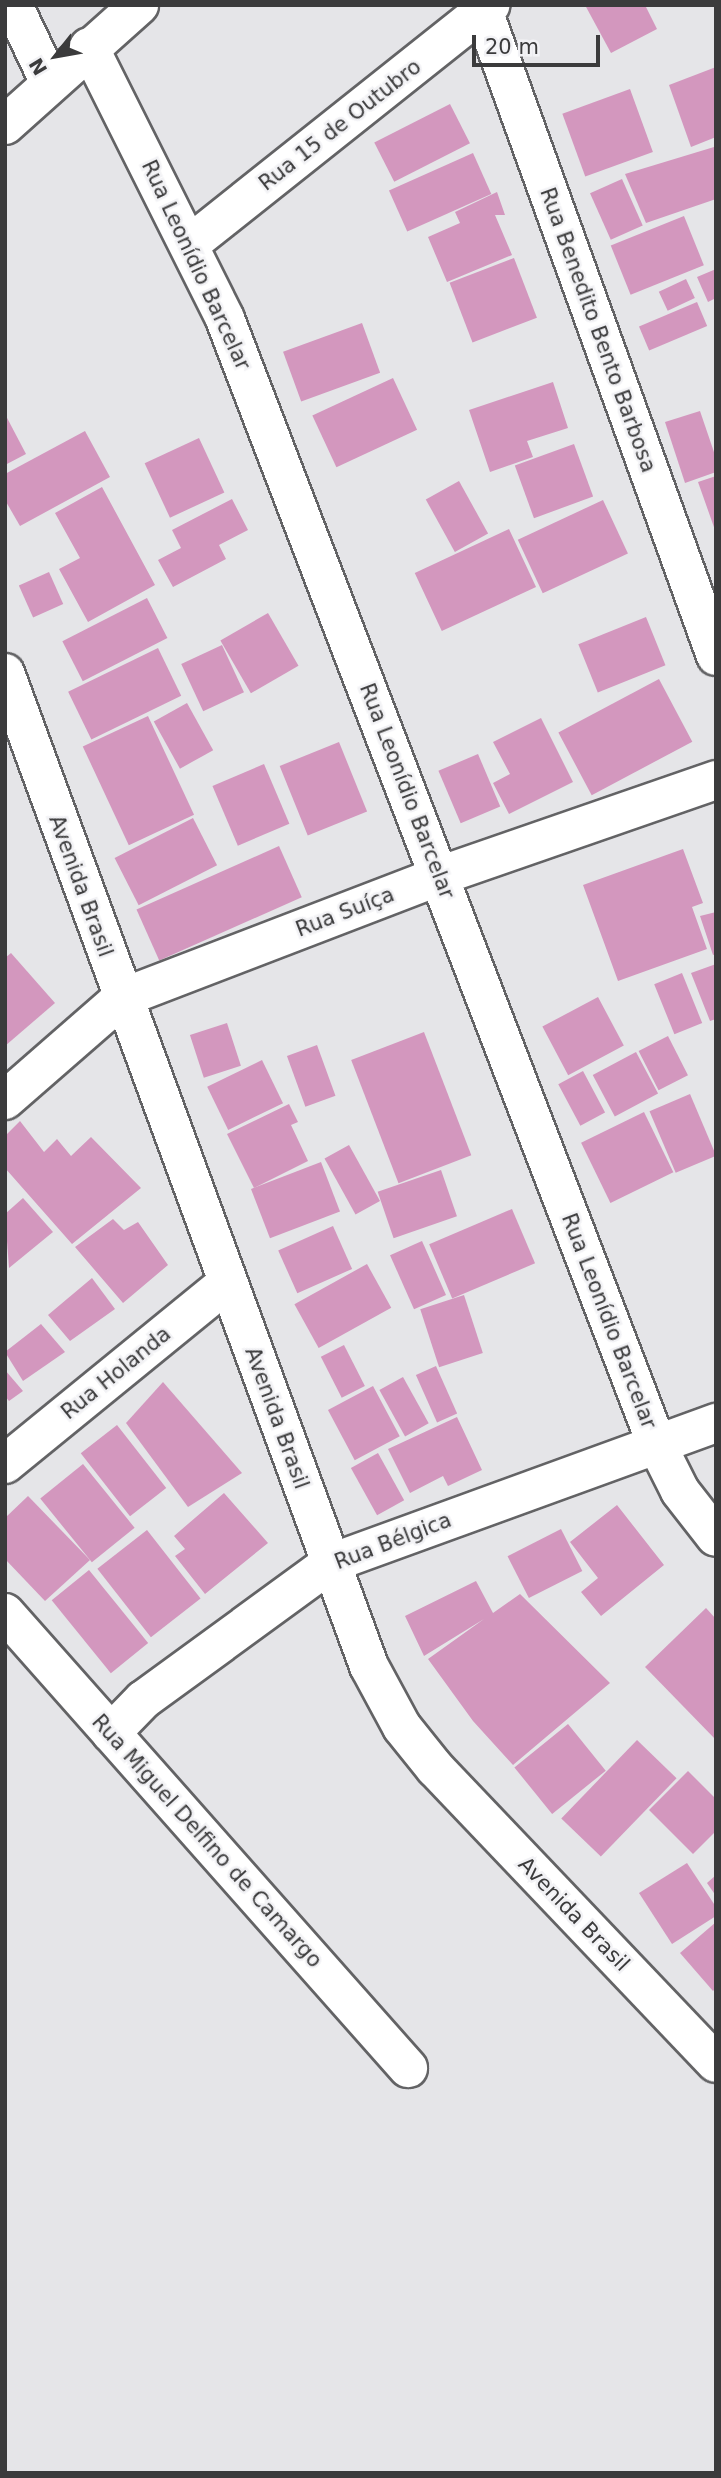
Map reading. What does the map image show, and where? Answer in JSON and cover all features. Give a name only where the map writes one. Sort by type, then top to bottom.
[{"type":"street","points":[[13,5],[50,83]]},
{"type":"street","points":[[5,125],[139,5]]},
{"type":"street","name":"Rua 15 de Outubro","points":[[190,244],[485,7]]},
{"type":"street","name":"Rua Benedito Bento Barbosa","points":[[485,7],[716,656]]},
{"type":"street","name":"Rua Leonídio Barcelar","points":[[89,47],[190,244],[225,319],[657,1445],[680,1491],[716,1537]]},
{"type":"street","name":"Avenida Brasil","points":[[5,673],[14,734],[122,998],[369,1666],[402,1727],[435,1768],[716,2063]]},
{"type":"street","name":"Rua Suíça","points":[[5,1100],[122,998],[439,876],[716,780]]},
{"type":"street","name":"Rua Holanda","points":[[5,1464],[227,1283]]},
{"type":"street","name":"Rua Bélgica","points":[[111,1733],[143,1700],[331,1563],[716,1423]]},
{"type":"street","name":"Rua Miguel Delfino de Camargo","points":[[5,1613],[408,2068]]},
{"type":"building","points":[[585,5],[645,5],[657,29],[611,53]]},
{"type":"building","points":[[716,67],[716,137],[691,147],[669,85]]},
{"type":"building","points":[[630,89],[653,152],[585,177],[562,114]]},
{"type":"building","points":[[450,104],[470,143],[394,182],[374,143]]},
{"type":"building","points":[[714,147],[716,199],[646,223],[625,174]]},
{"type":"building","points":[[473,153],[491,194],[407,232],[389,190]]},
{"type":"building","points":[[622,179],[643,226],[611,240],[590,193]]},
{"type":"building","points":[[497,192],[505,215],[495,215],[512,255],[447,282],[428,237],[460,223],[455,212]]},
{"type":"building","points":[[684,216],[704,265],[631,295],[611,246]]},
{"type":"building","points":[[514,258],[537,318],[473,342],[450,283]]},
{"type":"building","points":[[716,269],[716,298],[708,302],[697,277]]},
{"type":"building","points":[[686,279],[695,298],[668,311],[659,292]]},
{"type":"building","points":[[697,302],[707,326],[649,351],[639,327]]},
{"type":"building","points":[[362,323],[380,373],[301,402],[283,352]]},
{"type":"building","points":[[393,378],[417,430],[336,467],[312,416]]},
{"type":"building","points":[[553,382],[568,428],[527,441],[533,457],[490,472],[469,410]]},
{"type":"building","points":[[700,411],[716,458],[716,472],[685,483],[665,422]]},
{"type":"building","points":[[5,414],[26,454],[5,465]]},
{"type":"building","points":[[85,431],[110,477],[20,526],[5,500],[5,474]]},
{"type":"building","points":[[199,438],[224,492],[170,518],[145,463]]},
{"type":"building","points":[[574,444],[593,497],[534,518],[515,466]]},
{"type":"building","points":[[716,476],[716,530],[715,530],[698,482]]},
{"type":"building","points":[[459,481],[488,533],[455,552],[426,499]]},
{"type":"building","points":[[102,487],[155,585],[88,622],[59,569],[80,558],[55,513]]},
{"type":"building","points":[[232,499],[248,530],[219,545],[226,559],[173,587],[158,560],[181,548],[172,530]]},
{"type":"building","points":[[603,500],[628,553],[543,593],[518,540]]},
{"type":"building","points":[[509,529],[536,587],[442,631],[415,573]]},
{"type":"building","points":[[49,572],[63,604],[33,617],[19,585]]},
{"type":"building","points":[[147,598],[167,638],[83,681],[62,641]]},
{"type":"building","points":[[268,613],[298,666],[251,693],[220,640]]},
{"type":"building","points":[[646,617],[665,665],[598,693],[578,644]]},
{"type":"building","points":[[222,645],[244,692],[203,711],[181,664]]},
{"type":"building","points":[[158,648],[181,696],[91,739],[68,692]]},
{"type":"building","points":[[659,679],[692,742],[592,795],[558,733]]},
{"type":"building","points":[[187,703],[213,750],[180,769],[154,721]]},
{"type":"building","points":[[148,716],[194,815],[129,845],[83,746]]},
{"type":"building","points":[[541,718],[573,782],[509,814],[493,783],[510,774],[493,742]]},
{"type":"building","points":[[339,742],[367,812],[308,836],[280,766]]},
{"type":"building","points":[[478,754],[500,806],[461,823],[438,771]]},
{"type":"building","points":[[264,764],[289,824],[238,846],[212,786]]},
{"type":"building","points":[[193,818],[217,865],[139,905],[115,858]]},
{"type":"building","points":[[279,846],[302,897],[159,961],[136,909]]},
{"type":"building","points":[[683,849],[703,903],[692,907],[707,949],[618,981],[583,885]]},
{"type":"building","points":[[716,912],[716,954],[713,955],[700,916]]},
{"type":"building","points":[[11,953],[55,1003],[5,1046],[5,958]]},
{"type":"building","points":[[716,964],[716,1019],[710,1021],[691,973]]},
{"type":"building","points":[[682,973],[702,1023],[674,1034],[654,984]]},
{"type":"building","points":[[598,997],[624,1046],[568,1075],[542,1027]]},
{"type":"building","points":[[227,1023],[241,1066],[204,1078],[190,1035]]},
{"type":"building","points":[[424,1032],[471,1155],[398,1183],[351,1060]]},
{"type":"building","points":[[668,1036],[688,1075],[659,1090],[639,1051]]},
{"type":"building","points":[[317,1045],[335,1096],[305,1107],[287,1056]]},
{"type":"building","points":[[636,1052],[658,1093],[615,1117],[593,1075]]},
{"type":"building","points":[[262,1060],[283,1103],[228,1130],[207,1087]]},
{"type":"building","points":[[583,1071],[605,1112],[580,1126],[558,1084]]},
{"type":"building","points":[[690,1094],[716,1156],[676,1173],[649,1111]]},
{"type":"building","points":[[289,1104],[298,1122],[291,1125],[308,1161],[254,1188],[227,1134]]},
{"type":"building","points":[[644,1112],[673,1172],[610,1203],[581,1143]]},
{"type":"building","points":[[20,1121],[44,1152],[57,1139],[71,1156],[91,1137],[141,1188],[72,1244],[5,1168],[5,1136]]},
{"type":"building","points":[[349,1145],[380,1201],[356,1215],[325,1159]]},
{"type":"building","points":[[321,1162],[340,1211],[270,1238],[251,1189]]},
{"type":"building","points":[[441,1170],[457,1216],[394,1238],[378,1192]]},
{"type":"building","points":[[23,1198],[53,1232],[9,1268],[5,1214]]},
{"type":"building","points":[[512,1209],[535,1263],[452,1298],[429,1244]]},
{"type":"building","points":[[113,1219],[124,1230],[138,1222],[168,1265],[123,1303],[75,1247]]},
{"type":"building","points":[[333,1226],[352,1269],[297,1293],[278,1250]]},
{"type":"building","points":[[422,1241],[446,1295],[414,1309],[390,1255]]},
{"type":"building","points":[[367,1264],[391,1308],[319,1348],[294,1304]]},
{"type":"building","points":[[92,1278],[115,1309],[70,1341],[48,1315]]},
{"type":"building","points":[[464,1295],[483,1353],[439,1367],[420,1309]]},
{"type":"building","points":[[41,1324],[65,1352],[23,1381],[5,1352]]},
{"type":"building","points":[[344,1345],[365,1386],[342,1398],[321,1357]]},
{"type":"building","points":[[436,1366],[457,1414],[437,1422],[416,1375]]},
{"type":"building","points":[[5,1370],[23,1391],[9,1401],[5,1396]]},
{"type":"building","points":[[403,1377],[429,1423],[405,1436],[379,1390]]},
{"type":"building","points":[[163,1382],[242,1473],[188,1507],[126,1423]]},
{"type":"building","points":[[373,1386],[400,1436],[355,1460],[328,1410]]},
{"type":"building","points":[[457,1417],[482,1470],[448,1486],[443,1476],[410,1493],[388,1449]]},
{"type":"building","points":[[117,1425],[166,1488],[130,1516],[81,1453]]},
{"type":"building","points":[[378,1453],[404,1500],[377,1515],[351,1468]]},
{"type":"building","points":[[83,1464],[135,1528],[92,1562],[40,1499]]},
{"type":"building","points":[[224,1493],[268,1543],[205,1594],[175,1556],[185,1549],[174,1536]]},
{"type":"building","points":[[28,1496],[90,1560],[45,1601],[5,1559],[5,1518]]},
{"type":"building","points":[[617,1505],[664,1565],[601,1616],[581,1592],[598,1578],[570,1542]]},
{"type":"building","points":[[561,1529],[582,1571],[529,1598],[508,1556]]},
{"type":"building","points":[[147,1530],[201,1599],[151,1637],[97,1569]]},
{"type":"building","points":[[89,1570],[148,1643],[111,1673],[52,1600]]},
{"type":"building","points":[[476,1581],[493,1613],[520,1594],[610,1683],[513,1765],[473,1721],[428,1659],[484,1619],[424,1656],[405,1616]]},
{"type":"building","points":[[706,1608],[716,1619],[716,1740],[645,1667]]},
{"type":"building","points":[[568,1724],[606,1771],[552,1814],[514,1767]]},
{"type":"building","points":[[637,1740],[677,1778],[601,1857],[561,1818]]},
{"type":"building","points":[[688,1771],[716,1799],[716,1831],[693,1854],[649,1810]]},
{"type":"building","points":[[687,1863],[716,1907],[716,1916],[672,1944],[639,1893]]},
{"type":"building","points":[[716,1875],[716,1896],[707,1883]]},
{"type":"building","points":[[716,1922],[716,1988],[713,1991],[680,1953]]}]
